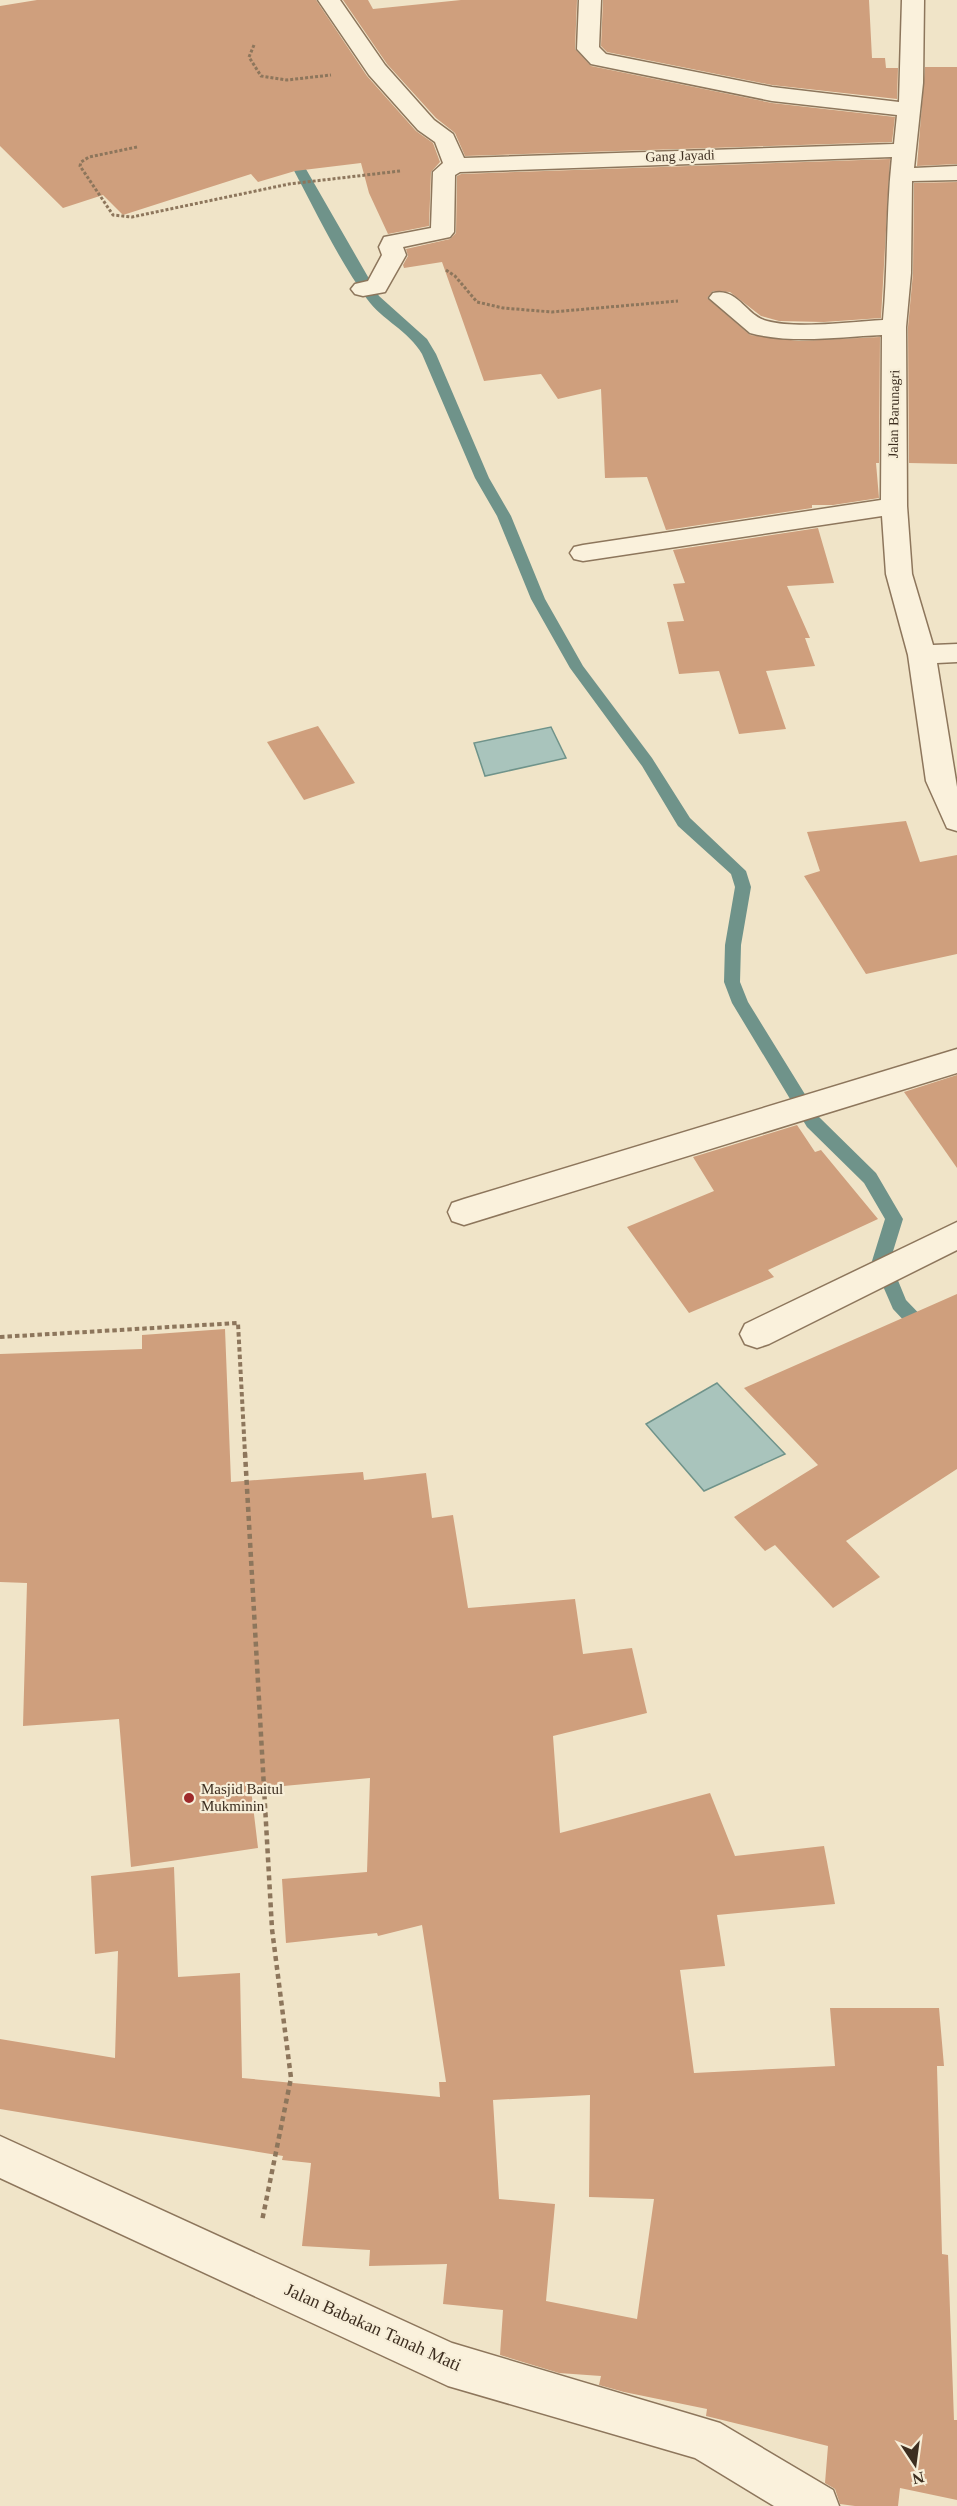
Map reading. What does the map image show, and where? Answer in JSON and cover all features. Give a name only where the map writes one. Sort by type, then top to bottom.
[{"type":"street","points":[[329,0],[377,70],[426,125],[445,139],[455,165],[444,172],[442,232],[392,242],[394,255],[377,287],[363,289]]},
{"type":"street","points":[[590,0],[588,49],[599,59],[772,94],[910,110]]},
{"type":"street","name":"Jalan Barunagri","points":[[913,0],[910,110],[900,189],[899,273],[894,327],[896,393],[894,506],[899,574],[922,655],[940,781],[957,822]]},
{"type":"street","name":"Gang Jayadi","points":[[455,165],[904,163],[957,173]]},
{"type":"street","points":[[721,298],[759,328],[809,331],[894,327]]},
{"type":"street","points":[[583,553],[894,506]]},
{"type":"street","points":[[922,655],[957,653]]},
{"type":"street","points":[[464,1212],[957,1061]]},
{"type":"street","points":[[757,1334],[957,1235]]},
{"type":"street","name":"Jalan Babakan Tanah Mati","points":[[0,2157],[448,2364],[704,2439],[817,2506]]},
{"type":"path","points":[[255,45],[249,57],[261,76],[274,80],[377,70]]},
{"type":"path","points":[[137,147],[89,157],[81,162],[80,166],[113,215],[118,218],[289,184],[455,165]]},
{"type":"path","points":[[426,237],[440,266],[455,276],[477,302],[503,308],[552,312],[623,304],[721,298]]},
{"type":"path","points":[[0,1337],[238,1323],[272,1929],[291,2078],[251,2271]]},
{"type":"water","points":[[551,727],[566,758],[485,776],[474,743]]},
{"type":"water","points":[[717,1383],[785,1454],[704,1491],[646,1424]]},
{"type":"building","points":[[37,0],[316,0],[367,76],[416,131],[433,143],[440,162],[431,172],[429,226],[388,234],[369,193],[361,163],[295,171],[258,182],[251,174],[123,215],[103,195],[63,208],[0,146],[0,6]]},
{"type":"building","points":[[343,0],[368,0],[373,9],[461,0],[577,0],[575,49],[591,66],[772,103],[895,117],[892,142],[465,156],[455,133],[436,118],[387,64]]},
{"type":"building","points":[[603,0],[869,0],[872,58],[885,58],[886,68],[898,68],[897,99],[772,85],[607,52],[601,46]]},
{"type":"building","points":[[925,67],[957,67],[957,164],[917,166]]},
{"type":"building","points":[[890,159],[881,318],[824,322],[779,321],[761,316],[730,292],[713,291],[707,298],[750,335],[799,341],[880,337],[879,463],[876,463],[879,498],[833,505],[812,505],[812,508],[666,530],[647,477],[605,478],[601,389],[558,399],[541,374],[484,381],[442,262],[404,268],[403,265],[408,256],[406,249],[450,239],[456,233],[457,176],[461,174]]},
{"type":"building","points":[[957,182],[957,464],[909,463],[908,327],[913,273],[914,183]]},
{"type":"building","points":[[818,528],[834,583],[787,586],[810,638],[805,638],[815,666],[766,671],[786,729],[739,734],[719,671],[679,674],[667,622],[684,621],[673,584],[685,583],[673,550]]},
{"type":"building","points":[[318,726],[355,783],[304,800],[267,742]]},
{"type":"building","points":[[906,821],[920,862],[957,855],[957,954],[866,974],[804,876],[820,871],[807,832]]},
{"type":"building","points":[[957,1075],[957,1168],[904,1092]]},
{"type":"building","points":[[797,1125],[815,1152],[821,1150],[878,1219],[768,1270],[774,1277],[689,1313],[627,1227],[714,1191],[693,1157]]},
{"type":"building","points":[[957,1294],[957,1469],[846,1541],[880,1577],[833,1608],[775,1545],[765,1551],[734,1517],[818,1465],[744,1388]]},
{"type":"building","points":[[225,1329],[231,1482],[363,1472],[364,1480],[426,1473],[432,1518],[453,1515],[468,1608],[575,1599],[583,1654],[632,1648],[647,1713],[553,1736],[560,1833],[710,1793],[735,1856],[824,1846],[835,1904],[717,1915],[725,1966],[680,1970],[694,2073],[835,2066],[830,2008],[939,2008],[944,2066],[937,2066],[942,2254],[948,2255],[954,2420],[957,2420],[957,2500],[900,2488],[898,2506],[840,2504],[835,2489],[825,2483],[828,2446],[706,2416],[707,2409],[599,2385],[601,2376],[559,2373],[500,2355],[503,2310],[443,2304],[447,2264],[369,2266],[370,2250],[302,2246],[311,2163],[282,2160],[283,2156],[0,2109],[0,2039],[115,2058],[118,1951],[95,1954],[91,1876],[174,1867],[178,1977],[240,1973],[242,2078],[440,2097],[439,2082],[446,2082],[422,1925],[378,1936],[377,1933],[286,1943],[282,1879],[367,1872],[370,1778],[251,1789],[258,1848],[131,1867],[119,1719],[23,1726],[27,1583],[0,1582],[0,1354],[142,1349],[142,1335]],"holes":[[[590,2095],[589,2197],[654,2199],[637,2319],[546,2301],[555,2204],[499,2199],[493,2100]]]},
{"type":"waterway","points":[[289,150],[361,280],[374,299],[422,342],[429,354],[482,478],[504,516],[538,599],[577,668],[647,762],[684,822],[738,871],[743,887],[733,945],[732,982],[740,1003],[813,1122],[870,1178],[894,1219],[881,1261],[899,1304],[957,1365]]},
{"type":"place","name":"Masjid Baitul Mukminin","points":[[189,1798]]}]
